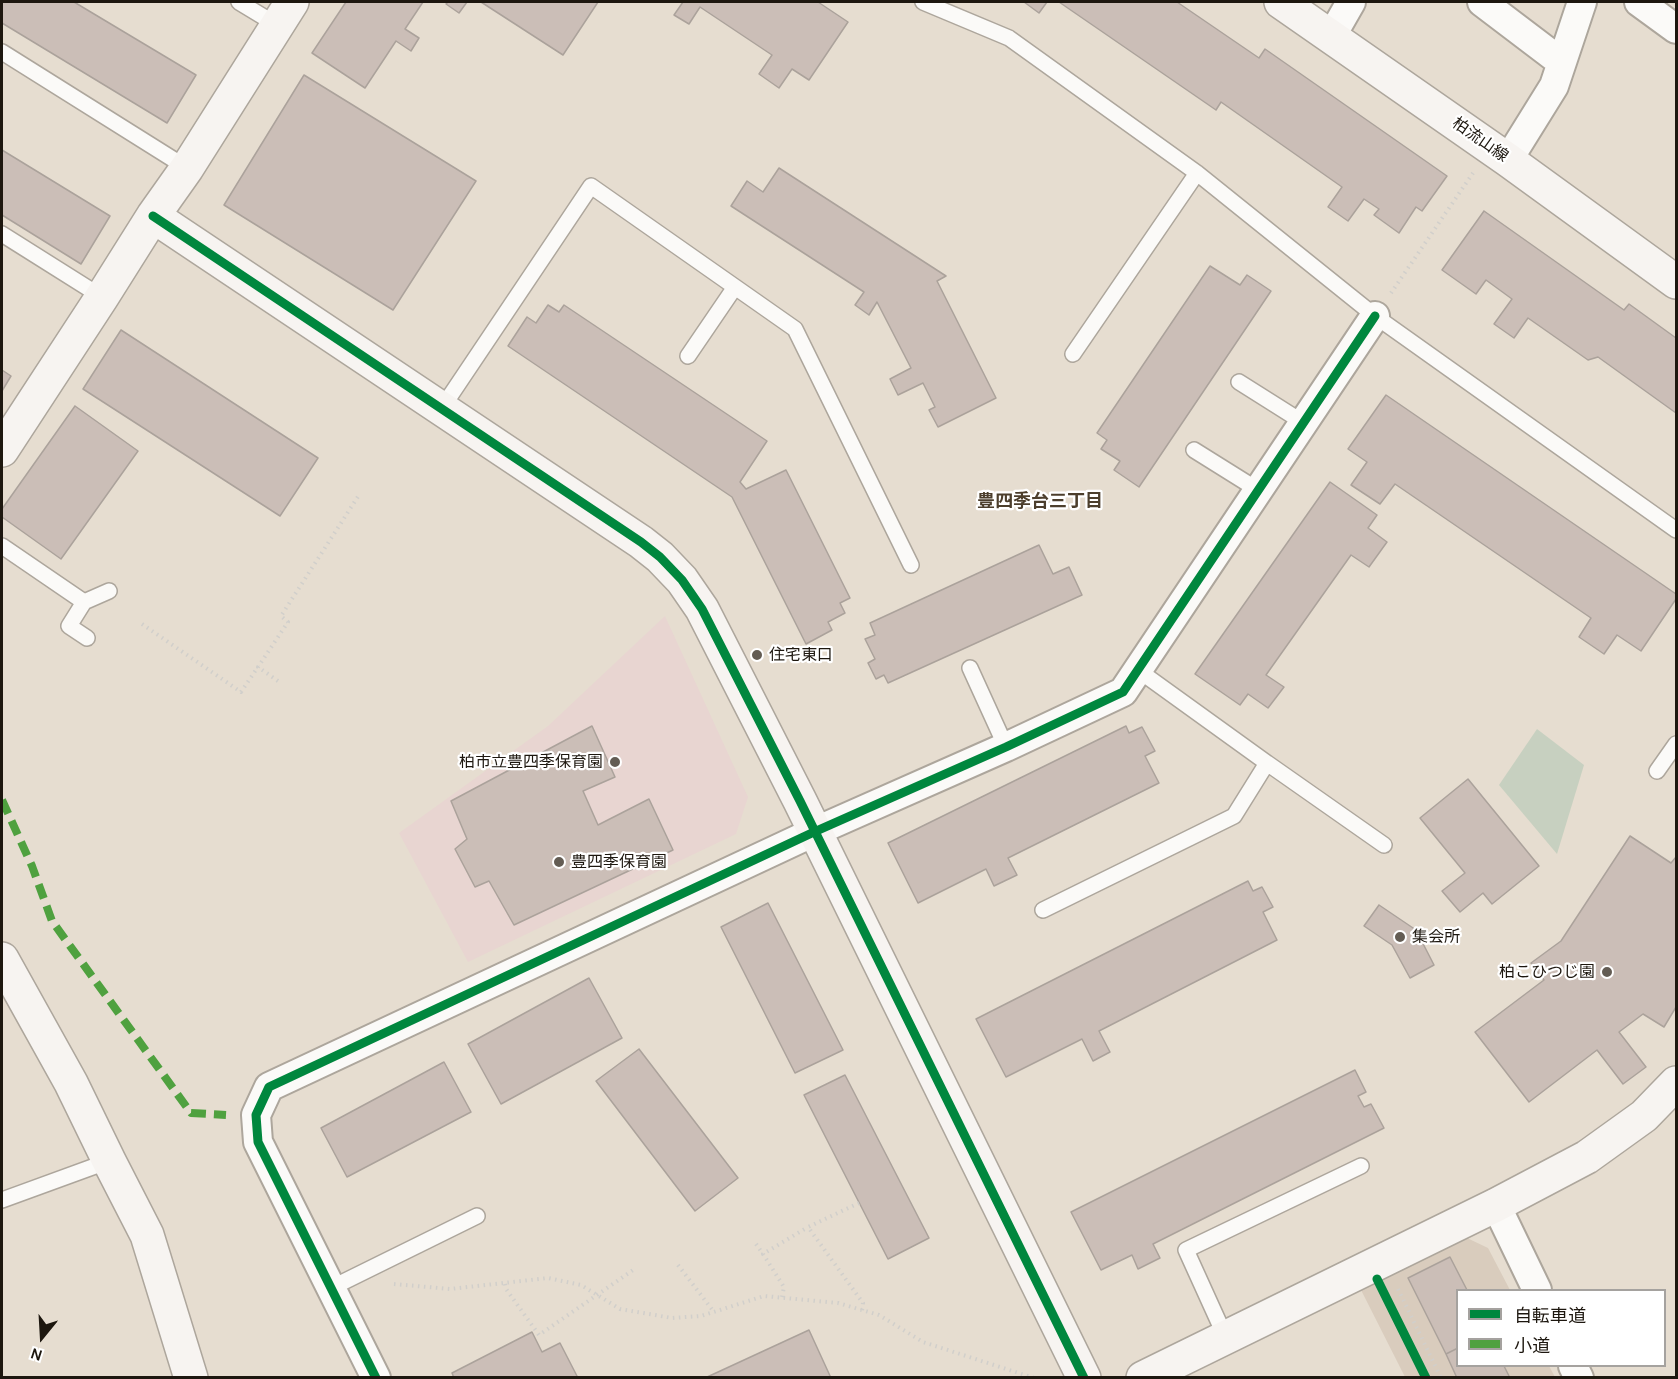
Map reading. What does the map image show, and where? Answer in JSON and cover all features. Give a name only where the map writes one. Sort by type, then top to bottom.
[{"type":"street","name":"柏流山線","points":[[1281,2],[1331,37],[1493,163],[1677,282]]},
{"type":"street","points":[[1331,37],[1351,2]]},
{"type":"street","points":[[1482,2],[1561,62]]},
{"type":"street","points":[[1493,163],[1554,86],[1582,2]]},
{"type":"street","points":[[1639,2],[1677,28]]},
{"type":"street","points":[[2,450],[153,216],[187,168],[285,13]]},
{"type":"street","points":[[153,216],[641,542],[660,557],[682,580],[702,609],[1084,1377]]},
{"type":"street","points":[[376,1377],[258,1142],[256,1115],[269,1087],[814,832],[1006,747],[1123,692],[1375,316]]},
{"type":"street","points":[[2,959],[72,1083],[147,1235],[190,1377]]},
{"type":"street","points":[[1143,1377],[1587,1157],[1644,1116],[1677,1083]]},
{"type":"street","points":[[1496,1204],[1538,1289]]},
{"type":"lane","points":[[239,2],[285,13]]},
{"type":"lane","points":[[923,2],[1009,38],[1197,173],[1375,316],[1677,530]]},
{"type":"lane","points":[[2,52],[187,168]]},
{"type":"lane","points":[[1073,354],[1197,173]]},
{"type":"lane","points":[[442,408],[591,186],[795,329],[911,565]]},
{"type":"lane","points":[[2,234],[102,297]]},
{"type":"lane","points":[[688,356],[735,286]]},
{"type":"lane","points":[[1239,382],[1304,423]]},
{"type":"lane","points":[[1194,450],[1258,490]]},
{"type":"lane","points":[[2,546],[84,602]]},
{"type":"lane","points":[[87,638],[69,626],[84,602],[109,591]]},
{"type":"lane","points":[[970,668],[1006,747]]},
{"type":"lane","points":[[1138,670],[1384,845]]},
{"type":"lane","points":[[1657,771],[1677,744]]},
{"type":"lane","points":[[1043,910],[1234,816],[1267,763]]},
{"type":"lane","points":[[2,1200],[109,1161]]},
{"type":"lane","points":[[1225,1336],[1186,1250],[1361,1166]]},
{"type":"lane","points":[[331,1288],[477,1216]]},
{"type":"path","points":[[1375,316],[1493,163]]},
{"type":"path","points":[[142,624],[241,692],[288,622],[281,616],[359,495]]},
{"type":"path","points":[[258,667],[278,681]]},
{"type":"path","points":[[763,1254],[808,1227],[859,1203]]},
{"type":"path","points":[[808,1227],[863,1302],[862,1311]]},
{"type":"path","points":[[756,1244],[784,1287],[782,1297]]},
{"type":"path","points":[[678,1265],[714,1311]]},
{"type":"path","points":[[506,1284],[506,1289],[539,1335],[636,1268]]},
{"type":"path","points":[[366,1271],[370,1280],[450,1289],[548,1278],[581,1284],[620,1309],[672,1318],[701,1316],[764,1296],[838,1303],[879,1316],[923,1342],[1034,1377]]},
{"type":"path","points":[[1395,1283],[1441,1377]]},
{"type":"shaded area","name":"柏市立豊四季保育園","points":[[665,616],[748,797],[736,834],[468,962],[399,833],[548,726]]},
{"type":"shaded area","points":[[1467,1238],[1488,1248],[1509,1289],[1456,1289],[1456,1367],[1550,1367],[1555,1377],[1405,1377],[1361,1290]]},
{"type":"green space","points":[[1537,729],[1584,765],[1557,854],[1499,785]]},
{"type":"building","points":[[2,2],[74,2],[196,75],[167,123],[2,23]]},
{"type":"building","points":[[346,2],[423,2],[405,29],[419,38],[411,51],[396,41],[365,88],[312,53]]},
{"type":"building","points":[[448,2],[467,2],[459,13],[446,4]]},
{"type":"building","points":[[481,2],[598,2],[563,55]]},
{"type":"building","points":[[683,2],[818,2],[848,22],[809,80],[792,69],[779,88],[759,74],[772,55],[700,7],[689,24],[674,15]]},
{"type":"building","points":[[1024,2],[1047,2],[1039,13]]},
{"type":"building","points":[[1059,2],[1177,2],[1259,58],[1265,49],[1447,176],[1422,211],[1416,207],[1399,233],[1374,215],[1379,209],[1364,199],[1348,221],[1328,207],[1342,187],[1221,102],[1216,110]]},
{"type":"building","points":[[304,75],[476,181],[393,310],[224,205]]},
{"type":"building","points":[[2,150],[110,216],[81,264],[2,215]]},
{"type":"building","points":[[779,168],[946,276],[937,281],[996,398],[938,427],[929,410],[935,407],[923,383],[898,395],[890,379],[911,368],[877,302],[869,315],[855,305],[864,292],[731,206],[747,181],[763,192]]},
{"type":"building","points":[[1484,211],[1624,310],[1629,304],[1676,338],[1676,413],[1598,357],[1588,360],[1528,318],[1514,338],[1494,324],[1512,299],[1486,280],[1476,294],[1442,270]]},
{"type":"building","points":[[1210,266],[1240,285],[1247,275],[1271,291],[1139,487],[1114,470],[1120,461],[1101,449],[1107,440],[1097,433]]},
{"type":"building","points":[[548,305],[559,312],[564,305],[767,441],[740,482],[746,489],[786,470],[850,598],[840,603],[845,613],[828,622],[832,630],[806,644],[732,497],[508,346],[527,317],[536,323]]},
{"type":"building","points":[[121,330],[318,458],[280,516],[83,389]]},
{"type":"building","points":[[2,370],[11,376],[2,391]]},
{"type":"building","points":[[1386,395],[1676,594],[1676,599],[1641,651],[1617,635],[1604,654],[1579,637],[1591,618],[1395,484],[1380,504],[1351,485],[1367,462],[1348,449]]},
{"type":"building","points":[[75,406],[138,451],[61,559],[2,517],[2,509]]},
{"type":"building","points":[[1330,482],[1377,515],[1368,528],[1387,542],[1369,567],[1351,555],[1266,675],[1284,687],[1268,708],[1248,694],[1240,705],[1195,674]]},
{"type":"building","points":[[1039,545],[1053,574],[1069,567],[1082,595],[888,683],[884,675],[876,679],[868,663],[875,659],[865,639],[875,635],[870,623]]},
{"type":"building","points":[[592,726],[615,777],[583,791],[598,825],[649,799],[673,850],[514,925],[489,881],[475,887],[455,849],[467,839],[451,801]]},
{"type":"building","points":[[1126,726],[1129,733],[1142,727],[1155,751],[1145,756],[1159,783],[1008,858],[1017,875],[994,886],[986,869],[918,903],[888,843]]},
{"type":"building","points":[[1468,779],[1539,866],[1492,904],[1483,893],[1460,912],[1442,891],[1465,873],[1420,818]]},
{"type":"building","name":"柏こひつじ園","points":[[1630,836],[1671,863],[1676,857],[1676,1007],[1664,1027],[1643,1014],[1619,1032],[1646,1067],[1623,1084],[1597,1050],[1529,1102],[1475,1032],[1544,980],[1531,963],[1561,941]]},
{"type":"building","points":[[1248,881],[1253,891],[1262,887],[1273,907],[1263,912],[1277,940],[1099,1031],[1110,1052],[1093,1061],[1082,1039],[1006,1077],[976,1019]]},
{"type":"building","points":[[768,903],[843,1050],[795,1073],[721,927]]},
{"type":"building","name":"集会所","points":[[1379,905],[1416,930],[1434,965],[1410,978],[1392,945],[1364,926]]},
{"type":"building","points":[[589,978],[622,1038],[501,1104],[468,1044]]},
{"type":"building","points":[[639,1049],[738,1178],[695,1211],[596,1081]]},
{"type":"building","points":[[444,1062],[471,1112],[347,1177],[321,1128]]},
{"type":"building","points":[[1355,1070],[1366,1092],[1358,1096],[1364,1107],[1371,1104],[1384,1128],[1153,1244],[1160,1258],[1138,1269],[1132,1255],[1101,1270],[1071,1212]]},
{"type":"building","points":[[845,1075],[929,1238],[888,1259],[804,1095]]},
{"type":"building","points":[[1450,1257],[1466,1289],[1456,1289],[1456,1349],[1446,1354],[1408,1278]]},
{"type":"building","points":[[809,1330],[831,1378],[705,1378]]},
{"type":"building","points":[[532,1332],[542,1352],[560,1343],[578,1378],[454,1378],[452,1373]]},
{"type":"building","points":[[1456,1349],[1456,1367],[1504,1367],[1510,1378],[1457,1378],[1446,1354]]},
{"type":"marked path","points":[[2,800],[32,866],[52,921],[191,1113],[226,1115]]},
{"type":"cycle path","points":[[153,216],[641,542],[660,557],[682,580],[702,609],[800,801],[1084,1378]]},
{"type":"cycle path","points":[[376,1378],[258,1142],[256,1115],[269,1087],[814,832],[1006,747],[1123,692],[1375,316]]},
{"type":"cycle path","points":[[1377,1279],[1426,1378]]},
{"type":"place","name":"住宅東口","points":[[757,655]]},
{"type":"place","name":"柏市立豊四季保育園","points":[[615,762]]},
{"type":"place","name":"豊四季保育園","points":[[559,862]]},
{"type":"place","name":"集会所","points":[[1400,937]]},
{"type":"place","name":"柏こひつじ園","points":[[1607,972]]},
{"type":"district","name":"豊四季台三丁目","points":[[1040,502]]}]
